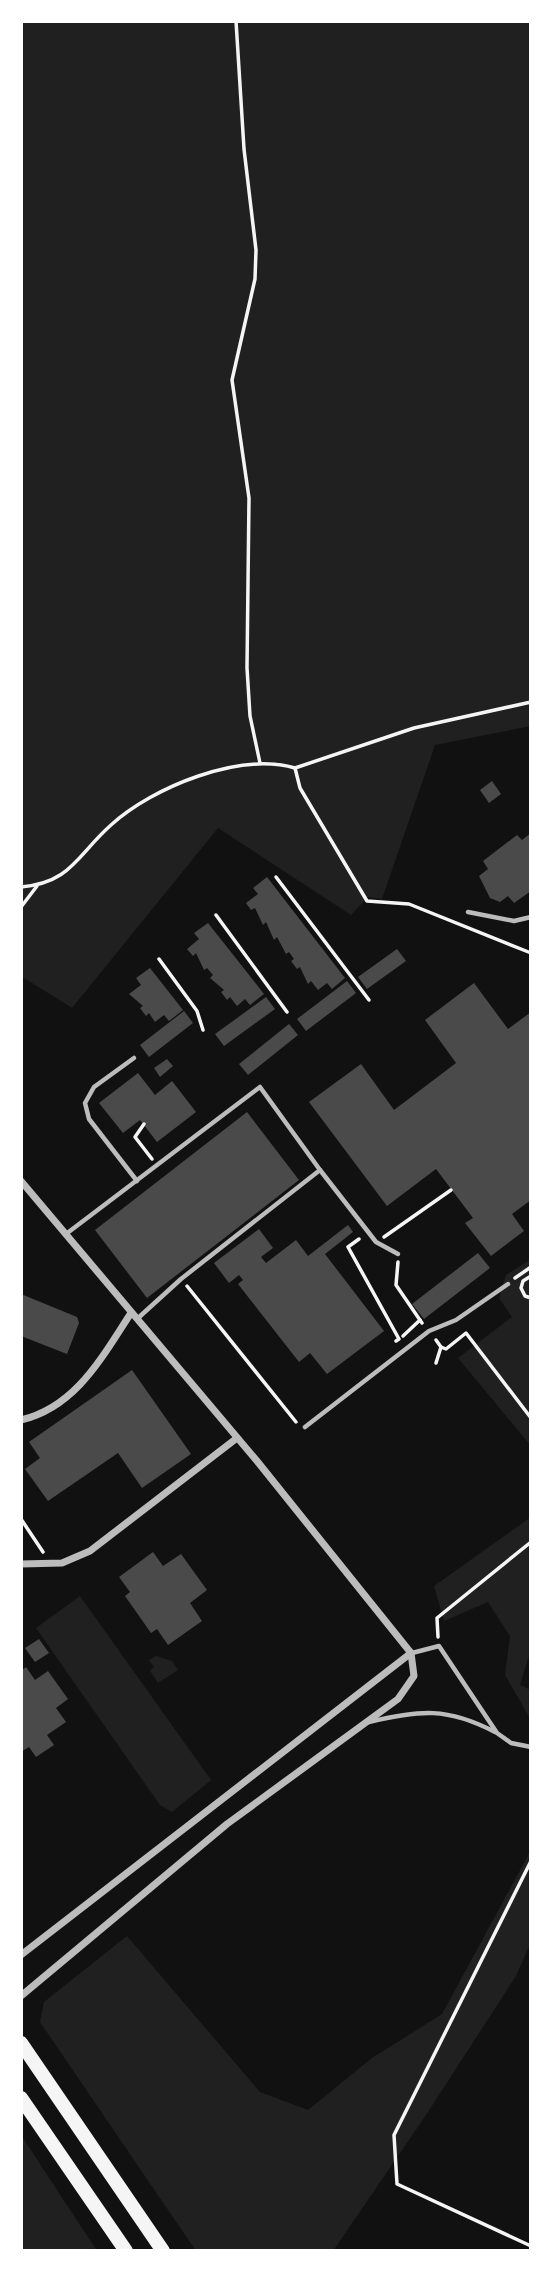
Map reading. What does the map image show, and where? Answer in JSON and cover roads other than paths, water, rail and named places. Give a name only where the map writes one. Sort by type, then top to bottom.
[{"type":"main road","points":[[21,2043],[163,2251]]},
{"type":"main road","points":[[21,2098],[126,2251]]},
{"type":"street","points":[[21,1996],[227,1824],[398,1699],[410,1686],[414,1676],[411,1653],[237,1438],[22,1183]]},
{"type":"street","points":[[21,1420],[50,1410],[87,1380],[133,1316]]},
{"type":"street","points":[[21,1564],[62,1563],[90,1551],[237,1438]]},
{"type":"street","points":[[21,1955],[411,1653]]},
{"type":"lane","points":[[468,912],[514,921],[531,917]]},
{"type":"lane","points":[[134,1058],[94,1087],[85,1103],[89,1119],[137,1181]]},
{"type":"lane","points":[[64,1236],[260,1087],[376,1242],[398,1254]]},
{"type":"lane","points":[[133,1316],[320,1170]]},
{"type":"lane","points":[[302,1427],[429,1331],[456,1320],[508,1284]]},
{"type":"lane","points":[[411,1653],[439,1646],[497,1733]]},
{"type":"lane","points":[[368,1722],[415,1712],[448,1713],[497,1733],[511,1744],[531,1747]]}]
